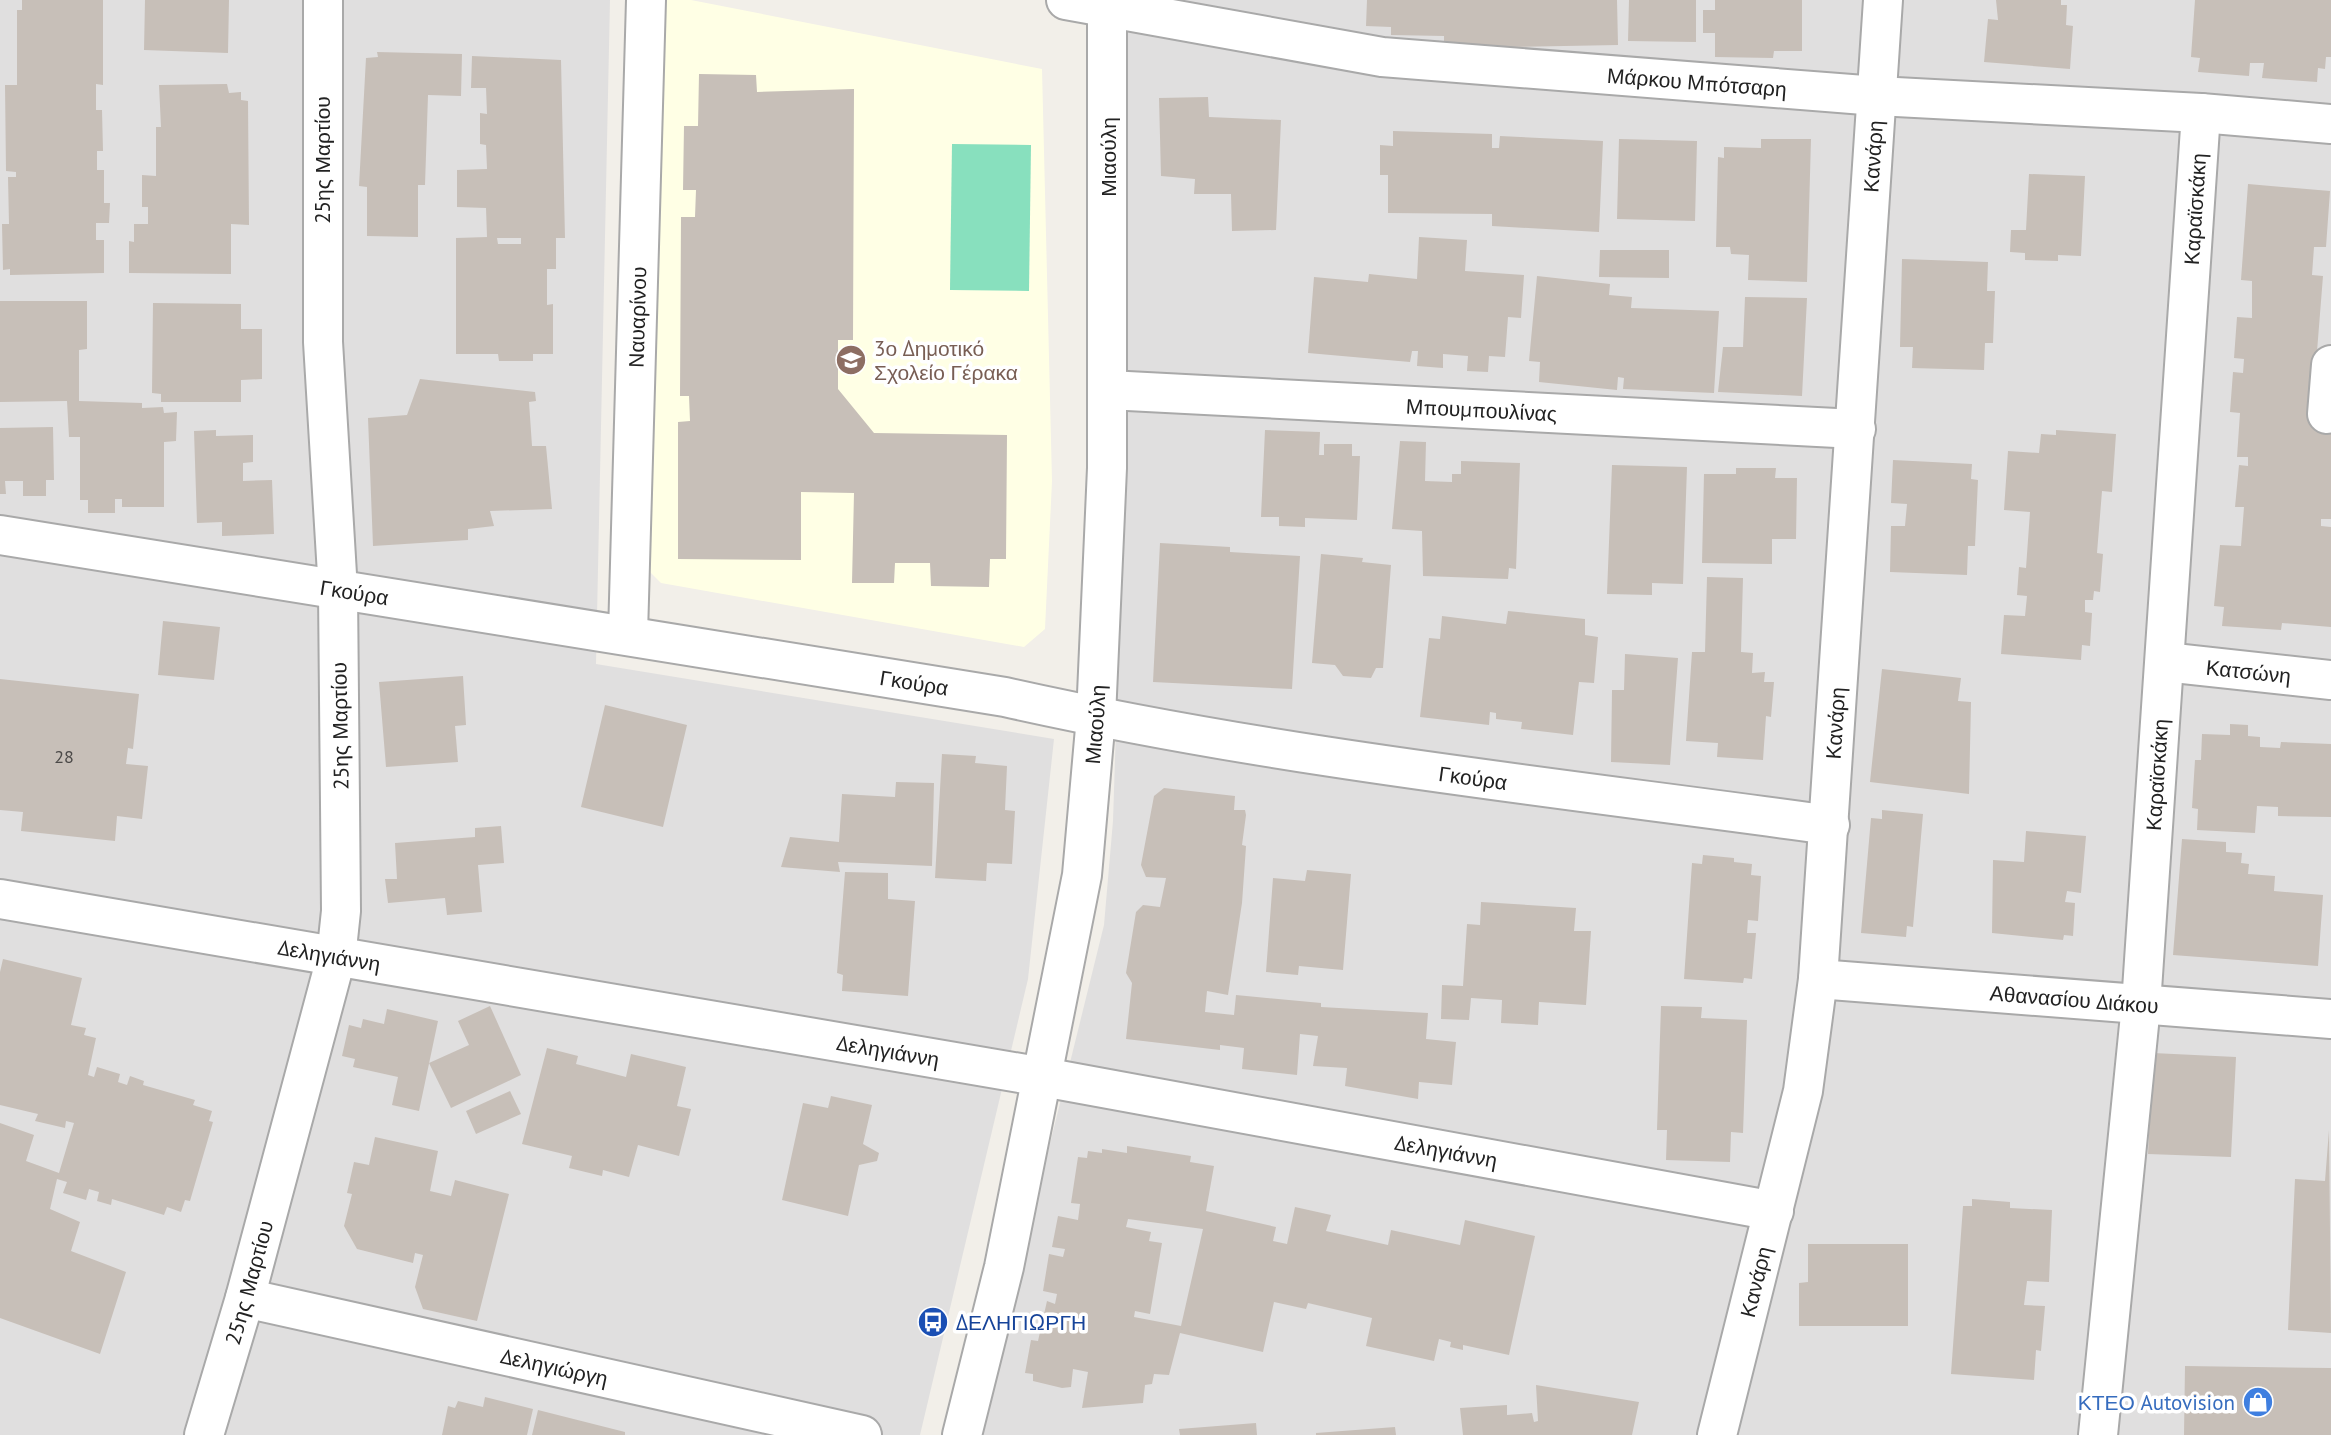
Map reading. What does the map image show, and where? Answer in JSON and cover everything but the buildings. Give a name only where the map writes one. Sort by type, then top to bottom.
[{"type":"street","name":"25ης Μαρτίου","points":[[204,1435],[245,1298],[336,958],[341,911],[338,591],[323,341],[323,0]]},
{"type":"street","name":"Ναυαρίνου","points":[[628,634],[646,0]]},
{"type":"street","name":"Μάρκου Μπότσαρη","points":[[1066,0],[1107,4],[1382,57],[1877,96],[2202,113],[2331,124]]},
{"type":"street","name":"Κανάρη","points":[[1717,1435],[1803,1091],[1818,979],[1884,0]]},
{"type":"street","name":"Μιαούλη","points":[[962,1435],[1004,1267],[1044,1077],[1082,875],[1096,717],[1108,390],[1107,4]]},
{"type":"street","name":"Καραϊσκάκη","points":[[2098,1435],[2141,1005],[2202,113]]},
{"type":"street","points":[[2327,414],[2331,365]]},
{"type":"street","name":"Μπουμπουλίνας","points":[[1108,390],[1856,429]]},
{"type":"street","name":"Γκούρα","points":[[0,536],[338,591],[628,634],[1006,697],[1096,717],[1252,745],[1830,825]]},
{"type":"street","name":"Κατσώνη","points":[[2165,662],[2331,680]]},
{"type":"street","name":"Δεληγιάννη","points":[[0,899],[1044,1077],[1774,1211]]},
{"type":"street","name":"Αθανασίου Διάκου","points":[[1818,979],[2331,1019]]},
{"type":"street","name":"Δεληγιώργη","points":[[245,1298],[862,1435]]},
{"type":"shaded area","points":[[0,0],[610,0],[596,664],[1054,739],[1028,979],[920,1435],[0,1435]]},
{"type":"shaded area","name":"3ο Δημοτικό Σχολείο Γέρακα","points":[[662,0],[691,0],[1042,69],[1052,481],[1045,629],[1024,647],[661,583],[647,569]]},
{"type":"shaded area","points":[[1126,0],[2331,0],[2331,1435],[978,1435],[1104,925],[1113,821],[1128,361]]},
{"type":"green space","points":[[952,144],[1031,145],[1029,291],[950,290]]},
{"type":"place","name":"3ο Δημοτικό Σχολείο Γέρακα","points":[[851,360]]},
{"type":"place","name":"ΔΕΛΗΓΙΩΡΓΗ","points":[[933,1322]]},
{"type":"place","name":"ΚΤΕΟ Autovision","points":[[2258,1402]]}]
